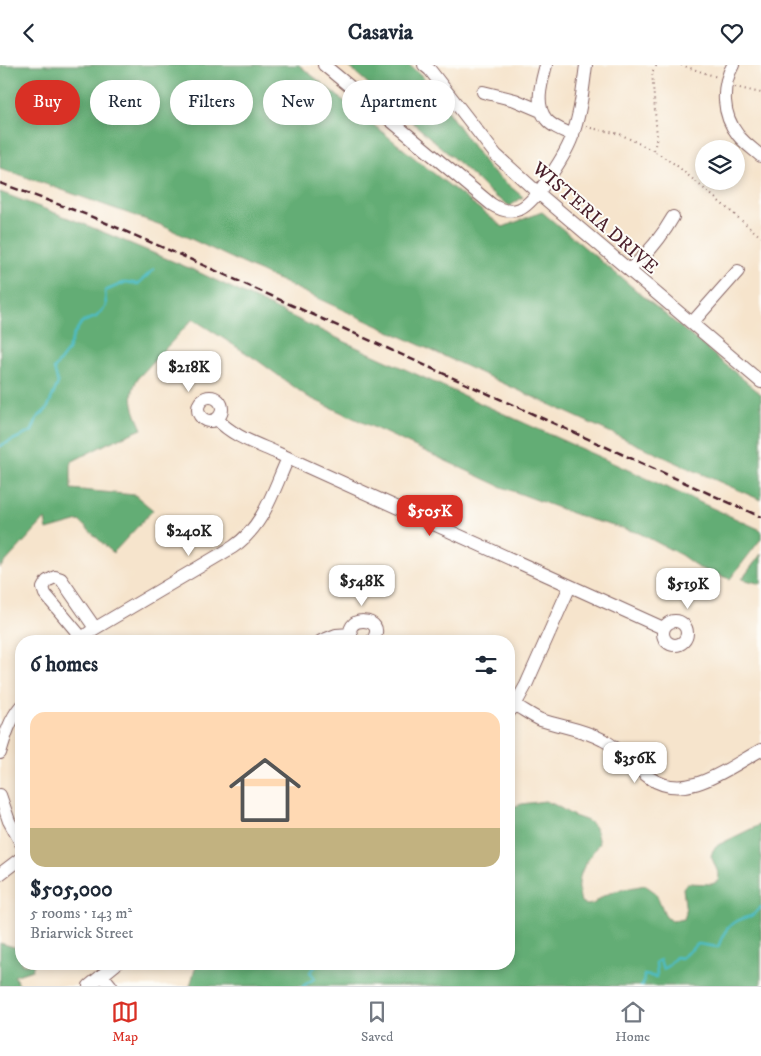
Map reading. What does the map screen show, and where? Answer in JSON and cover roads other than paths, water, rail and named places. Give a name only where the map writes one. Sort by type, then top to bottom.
[{"type":"street","points":[[324,65],[498,209],[510,211],[519,209],[529,202],[563,157],[580,113],[586,65]]},
{"type":"street","name":"WISTERIA DRIVE","points":[[424,65],[430,70],[496,155],[692,323],[759,376]]},
{"type":"street","points":[[546,65],[540,88],[541,111],[546,120],[575,129]]},
{"type":"street","points":[[733,65],[726,82],[726,113],[739,136],[761,155]]},
{"type":"street","points":[[483,92],[541,111]]},
{"type":"street","points":[[629,270],[650,251],[664,233],[673,217]]},
{"type":"street","points":[[692,323],[738,271]]},
{"type":"street","points":[[217,419],[232,432],[663,628]]},
{"type":"street","points":[[86,635],[245,538],[256,526],[265,511],[288,458]]},
{"type":"street","points":[[77,635],[45,594],[43,588],[47,581],[55,577],[61,579],[96,628]]},
{"type":"street","points":[[515,704],[526,685],[570,586]]},
{"type":"street","points":[[352,635],[351,630],[356,623],[363,620],[371,623],[375,629],[375,635]]},
{"type":"street","points":[[515,710],[541,720],[579,729],[601,739],[620,750],[651,779],[671,786],[700,783],[761,750]]},
{"type":"street","points":[[0,753],[5,735],[15,715]]},
{"type":"street","points":[[0,795],[15,832]]},
{"type":"street","points":[[0,874],[15,863]]},
{"type":"street","points":[[88,986],[108,970]]},
{"type":"street","points":[[102,975],[111,986]]},
{"type":"waterway","points":[[0,446],[32,431],[37,418],[47,409],[58,383],[54,369],[67,352],[74,334],[82,322],[96,317],[106,306],[105,291],[126,282],[138,284],[154,269]]},
{"type":"waterway","points":[[641,986],[643,985],[644,975],[657,977],[656,962],[660,960],[663,969],[676,957],[681,958],[698,944],[718,947],[730,926],[737,921],[752,916],[761,907]]},
{"type":"waterway","points":[[303,986],[315,978],[310,972],[312,970]]},
{"type":"railway","points":[[0,183],[90,216],[194,261],[761,517]]}]
